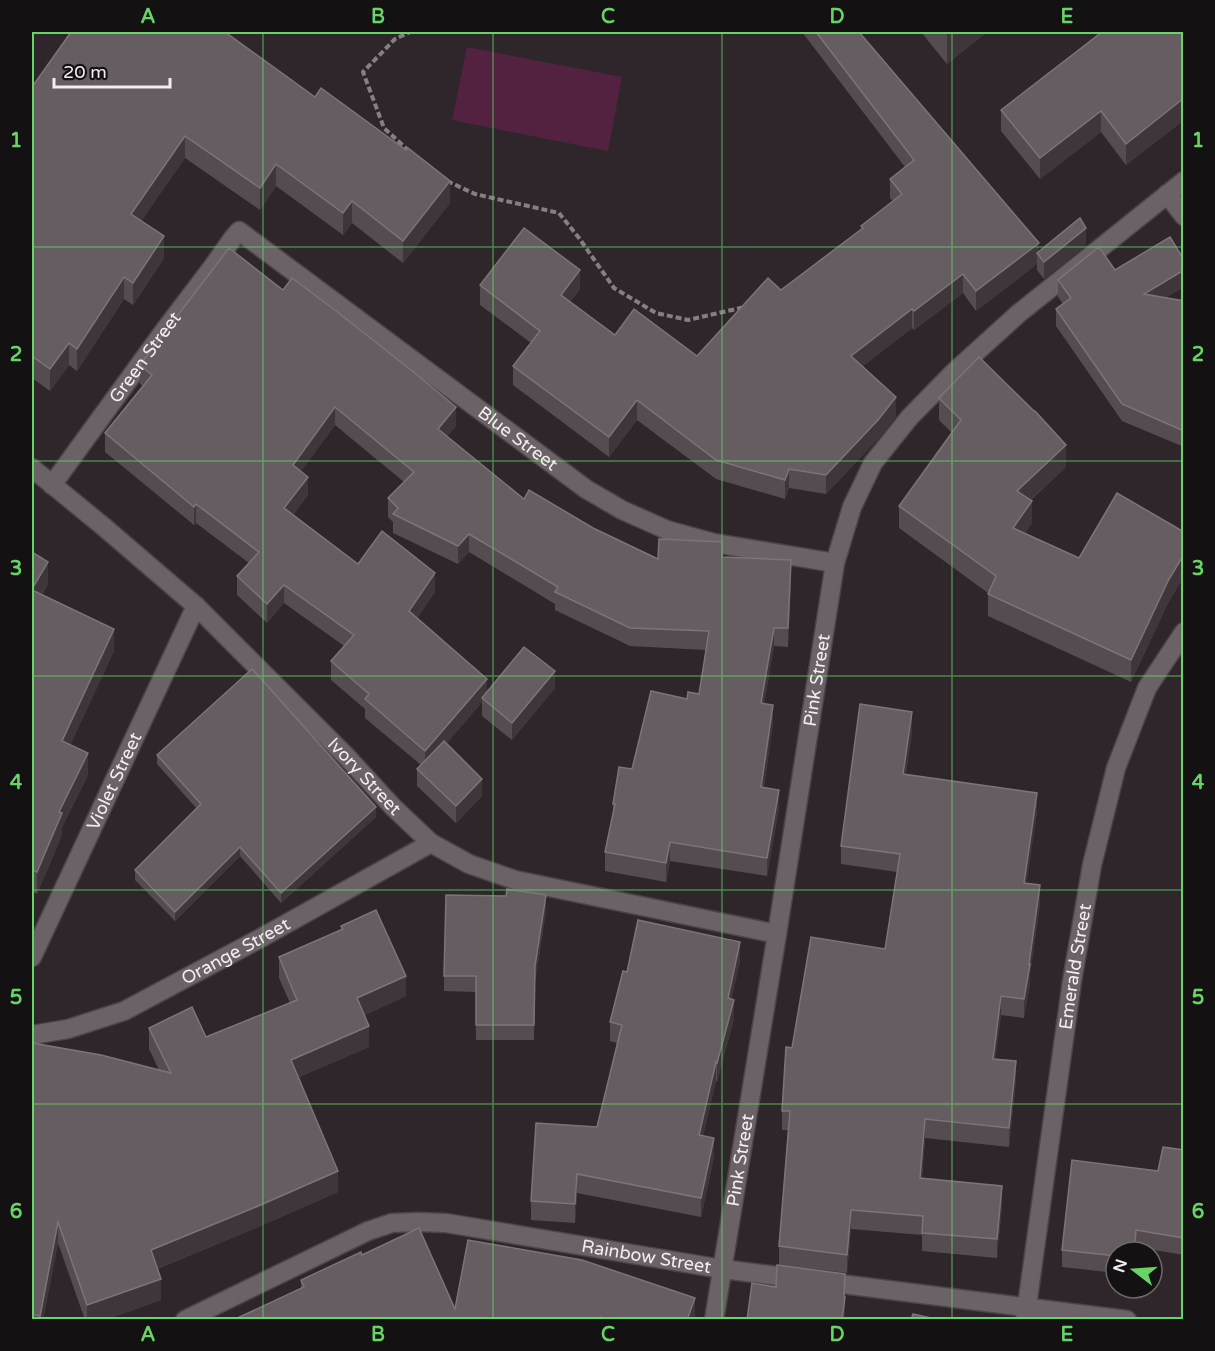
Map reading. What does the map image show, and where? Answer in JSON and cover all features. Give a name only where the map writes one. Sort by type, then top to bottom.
[{"type":"street","name":"Pink Street","points":[[714,1320],[835,563],[852,507],[873,464],[909,418],[953,374],[1018,314],[1184,181]]},
{"type":"street","points":[[1167,194],[1184,216]]},
{"type":"street","name":"Blue Street","points":[[239,231],[586,489],[622,510],[667,530],[714,543],[835,563]]},
{"type":"street","name":"Green Street","points":[[52,485],[239,231]]},
{"type":"street","name":"Ivory Street","points":[[32,468],[196,606],[431,843],[469,864],[515,879],[777,934]]},
{"type":"street","name":"Violet Street","points":[[32,957],[196,606]]},
{"type":"street","name":"Emerald Street","points":[[1026,1313],[1072,981],[1092,865],[1116,768],[1148,688],[1184,632]]},
{"type":"street","name":"Orange Street","points":[[32,1035],[68,1029],[124,1011],[431,843]]},
{"type":"street","name":"Rainbow Street","points":[[184,1320],[368,1231],[392,1223],[418,1222],[446,1224],[722,1269],[1026,1313],[1127,1320]]},
{"type":"path","points":[[410,32],[395,39],[363,72],[384,128],[410,152]]},
{"type":"path","points":[[446,181],[475,194],[559,213],[614,288],[656,313],[688,320],[748,306]]},
{"type":"shaded area","points":[[467,47],[622,77],[608,151],[452,120]]},
{"type":"building","points":[[71,32],[225,32],[315,97],[321,88],[406,150],[408,148],[450,181],[403,241],[352,201],[343,213],[276,164],[260,188],[185,136],[131,214],[164,236],[133,283],[124,277],[77,349],[69,343],[50,369],[32,356],[32,87]]},
{"type":"building","points":[[816,32],[859,32],[1039,243],[976,291],[963,274],[914,311],[912,309],[851,356],[896,397],[878,420],[826,475],[789,469],[785,480],[716,460],[637,400],[609,437],[513,366],[540,331],[480,285],[524,228],[580,270],[561,295],[615,335],[634,309],[697,356],[768,278],[781,290],[863,228],[861,226],[902,194],[890,179],[914,160]]},
{"type":"building","points":[[1102,32],[1184,32],[1184,98],[1126,144],[1101,111],[1040,158],[1001,110]]},
{"type":"building","points":[[1080,218],[1086,228],[1044,262],[1037,253]]},
{"type":"building","points":[[1170,237],[1184,260],[1184,270],[1144,294],[1184,301],[1184,431],[1122,404],[1056,309],[1071,298],[1058,280],[1099,247],[1115,270]]},
{"type":"building","points":[[229,248],[283,290],[292,278],[456,407],[438,429],[524,499],[529,490],[593,528],[658,559],[659,539],[722,542],[722,557],[791,560],[788,628],[774,628],[761,703],[773,705],[761,787],[779,790],[767,858],[670,842],[666,863],[605,852],[615,804],[613,804],[619,767],[632,769],[651,691],[687,699],[688,692],[699,694],[709,631],[630,628],[555,592],[558,587],[469,534],[458,546],[393,514],[398,508],[388,498],[414,472],[335,407],[293,465],[308,477],[284,508],[358,564],[382,531],[435,573],[409,611],[487,679],[425,751],[365,699],[369,694],[331,661],[354,635],[284,585],[267,604],[237,576],[259,552],[196,504],[194,507],[105,433],[152,375],[140,365]]},
{"type":"building","points":[[979,357],[1035,411],[1066,445],[1017,491],[1032,501],[1013,528],[1079,558],[1117,493],[1184,532],[1184,554],[1168,581],[1131,660],[988,594],[996,576],[899,506],[961,420],[939,398]]},
{"type":"building","points":[[32,552],[48,562],[32,589]]},
{"type":"building","points":[[32,590],[114,629],[62,741],[88,753],[59,812],[62,813],[37,872],[32,870]]},
{"type":"building","points":[[524,647],[555,671],[512,723],[482,698]]},
{"type":"building","points":[[252,669],[376,807],[281,893],[240,847],[175,912],[135,870],[201,804],[157,755]]},
{"type":"building","points":[[860,704],[912,712],[903,774],[1037,793],[1024,883],[1040,885],[1030,964],[1024,999],[1001,996],[993,1059],[1016,1061],[1009,1128],[925,1119],[920,1178],[1002,1186],[997,1239],[922,1233],[923,1216],[851,1210],[847,1255],[779,1246],[790,1111],[782,1111],[786,1047],[792,1048],[811,937],[885,949],[900,854],[841,846]]},
{"type":"building","points":[[444,741],[482,779],[456,806],[417,769]]},
{"type":"building","points":[[507,889],[546,895],[535,966],[534,1025],[476,1025],[476,976],[444,976],[446,895],[506,896]]},
{"type":"building","points":[[376,910],[406,976],[357,998],[369,1026],[291,1060],[338,1171],[151,1250],[161,1279],[87,1305],[58,1222],[40,1316],[32,1314],[32,1043],[101,1055],[171,1073],[149,1028],[192,1007],[206,1037],[297,1000],[279,957],[343,929],[341,926]]},
{"type":"building","points":[[638,920],[740,942],[728,998],[734,1000],[716,1062],[699,1135],[714,1138],[701,1198],[577,1174],[575,1204],[531,1201],[536,1123],[597,1127],[622,1025],[610,1022],[623,971],[627,972]]},
{"type":"building","points":[[1163,1147],[1184,1150],[1184,1238],[1136,1230],[1135,1240],[1104,1240],[1104,1255],[1062,1250],[1072,1160],[1158,1171]]},
{"type":"building","points":[[419,1228],[455,1309],[468,1240],[582,1260],[695,1298],[687,1320],[610,1320],[601,1317],[602,1320],[233,1320],[304,1287],[301,1280]]},
{"type":"building","points":[[777,1265],[845,1274],[842,1320],[747,1320],[752,1283],[776,1287]]},
{"type":"building","points":[[913,1314],[940,1320],[911,1320]]}]
